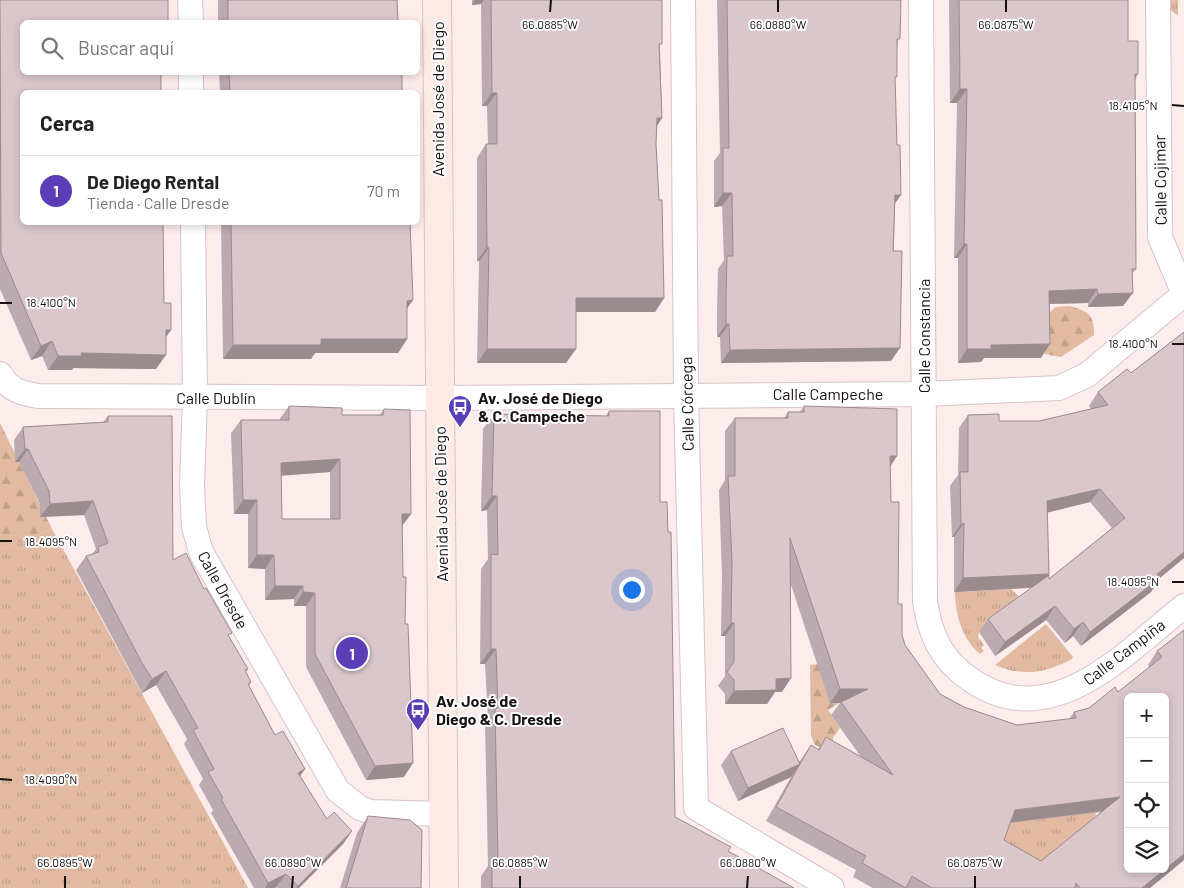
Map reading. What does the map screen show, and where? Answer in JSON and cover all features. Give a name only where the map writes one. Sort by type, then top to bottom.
[{"type":"main road","name":"Avenida José de Diego","points":[[437,0],[444,888]]},
{"type":"street","points":[[190,0],[190,20]]},
{"type":"street","name":"Calle Córcega","points":[[683,0],[686,394],[696,808],[832,888]]},
{"type":"street","name":"Calle Constancia","points":[[921,0],[925,601],[934,638],[952,664]]},
{"type":"street","name":"Calle Cojimar","points":[[1158,0],[1160,237],[1184,294]]},
{"type":"street","points":[[191,75],[191,90]]},
{"type":"street","name":"Calle Dresde","points":[[193,225],[195,398],[193,510],[194,527],[201,552],[338,791],[360,808],[372,812],[444,814]]},
{"type":"street","name":"Calle Campeche","points":[[440,398],[686,394],[924,394],[1059,388],[1087,375],[1184,294]]},
{"type":"street","name":"Calle Dublín","points":[[0,374],[5,383],[18,392],[38,396],[440,398]]},
{"type":"street","name":"Calle Campiña","points":[[952,664],[967,678],[992,692],[1008,697],[1032,700],[1053,696],[1074,689],[1092,678],[1184,606]]},
{"type":"green space","points":[[1168,0],[1178,0],[1178,16],[1168,8]]},
{"type":"green space","points":[[1070,306],[1082,310],[1089,315],[1093,322],[1094,335],[1061,357],[1045,354],[1043,348],[1050,312],[1056,307]]},
{"type":"green space","points":[[0,423],[52,529],[0,550]]},
{"type":"green space","points":[[52,529],[248,888],[0,888],[0,550]]},
{"type":"green space","points":[[1011,589],[1023,600],[979,632],[978,637],[984,645],[981,648],[984,651],[980,654],[964,634],[956,609],[955,592]]},
{"type":"green space","points":[[1046,624],[1073,657],[1072,659],[1053,668],[1034,672],[1015,671],[995,665]]},
{"type":"green space","points":[[818,664],[849,696],[828,710],[840,728],[833,738],[833,746],[827,752],[814,744],[811,735],[810,665]]},
{"type":"green space","points":[[1085,783],[1098,821],[1041,867],[991,841],[1013,801]]},
{"type":"building","points":[[0,0],[168,0],[168,20],[20,20],[20,75],[161,75],[161,90],[20,90],[20,225],[163,225],[164,303],[171,303],[171,330],[166,330],[166,355],[81,353],[82,356],[58,356],[52,341],[41,346],[1,253]]},
{"type":"building","points":[[228,0],[397,0],[398,20],[228,20]]},
{"type":"building","points":[[491,0],[662,0],[662,44],[659,44],[662,118],[657,118],[656,144],[659,200],[662,200],[664,298],[576,298],[576,349],[487,349],[489,248],[487,247],[486,144],[497,144],[497,93],[492,93]]},
{"type":"building","points":[[727,0],[901,0],[900,39],[897,39],[897,77],[895,77],[897,145],[900,145],[901,195],[895,195],[893,251],[902,251],[900,348],[730,350],[729,324],[726,324],[726,298],[727,256],[733,256],[732,193],[723,193],[723,148],[729,148]]},
{"type":"building","points":[[959,0],[1128,0],[1128,41],[1138,41],[1138,74],[1135,74],[1136,269],[1132,269],[1133,293],[1098,294],[1097,289],[1049,291],[1050,344],[991,345],[991,349],[967,349],[967,244],[964,244],[967,89],[960,89]]},
{"type":"building","points":[[229,75],[402,75],[402,90],[230,90]]},
{"type":"building","points":[[231,225],[410,225],[413,300],[407,301],[407,339],[321,339],[321,345],[233,345]]},
{"type":"building","points":[[1184,332],[1184,552],[1157,574],[1160,578],[1090,632],[1083,622],[1074,629],[1055,606],[1005,642],[988,619],[1049,575],[1049,579],[1125,518],[1100,489],[1047,501],[1049,574],[963,578],[964,523],[961,524],[960,472],[968,472],[968,415],[999,414],[999,421],[1039,421],[1108,405],[1098,392],[1127,369],[1131,373]]},
{"type":"building","points":[[289,406],[342,408],[342,415],[383,415],[384,409],[410,410],[411,514],[402,514],[403,577],[406,577],[405,624],[408,624],[413,763],[375,766],[315,654],[315,593],[303,592],[303,586],[275,586],[274,555],[257,555],[257,500],[243,500],[241,420],[289,420]],"holes":[[[340,459],[340,519],[282,519],[281,463]]]},
{"type":"building","points":[[804,406],[897,409],[897,456],[890,456],[891,502],[899,502],[898,604],[902,604],[902,635],[905,645],[940,694],[964,707],[1017,725],[1076,718],[1074,712],[1089,708],[1115,687],[1118,692],[1162,657],[1157,651],[1184,630],[1184,854],[1169,866],[1169,693],[1124,693],[1124,873],[1161,873],[1142,888],[1080,888],[1076,883],[1075,888],[932,888],[912,876],[906,888],[862,863],[866,856],[776,807],[811,745],[819,750],[826,737],[893,775],[841,702],[868,689],[840,689],[790,538],[791,678],[776,679],[776,690],[734,691],[734,680],[727,672],[734,662],[734,623],[731,623],[732,562],[728,476],[735,476],[735,418],[788,418],[788,412],[804,412]],"holes":[[[1120,797],[1041,861],[1004,840],[1015,810]]]},
{"type":"building","points":[[609,411],[660,411],[660,502],[667,502],[668,532],[671,532],[675,817],[731,847],[728,851],[794,888],[492,888],[492,861],[498,861],[495,709],[498,708],[496,649],[491,649],[491,554],[498,555],[497,496],[492,496],[494,414],[609,416]]},
{"type":"building","points":[[108,416],[172,416],[173,560],[186,553],[204,589],[206,588],[232,633],[228,635],[248,669],[245,670],[251,682],[248,684],[275,735],[283,731],[305,769],[298,773],[327,819],[334,812],[352,831],[298,886],[286,874],[268,883],[208,772],[214,769],[193,730],[198,728],[166,671],[152,679],[142,663],[86,556],[99,552],[98,547],[108,543],[93,501],[50,504],[49,491],[28,449],[25,449],[23,427],[108,422]]},
{"type":"building","points":[[783,728],[800,764],[748,788],[731,751]]},
{"type":"building","points":[[368,816],[410,820],[422,830],[421,888],[346,888]]},
{"type":"place","name":"Av. José de Diego & C. Campeche","points":[[460,428]]},
{"type":"place","name":"De Diego Rental","points":[[352,653]]},
{"type":"place","name":"Av. José de Diego & C. Dresde","points":[[418,731]]}]
